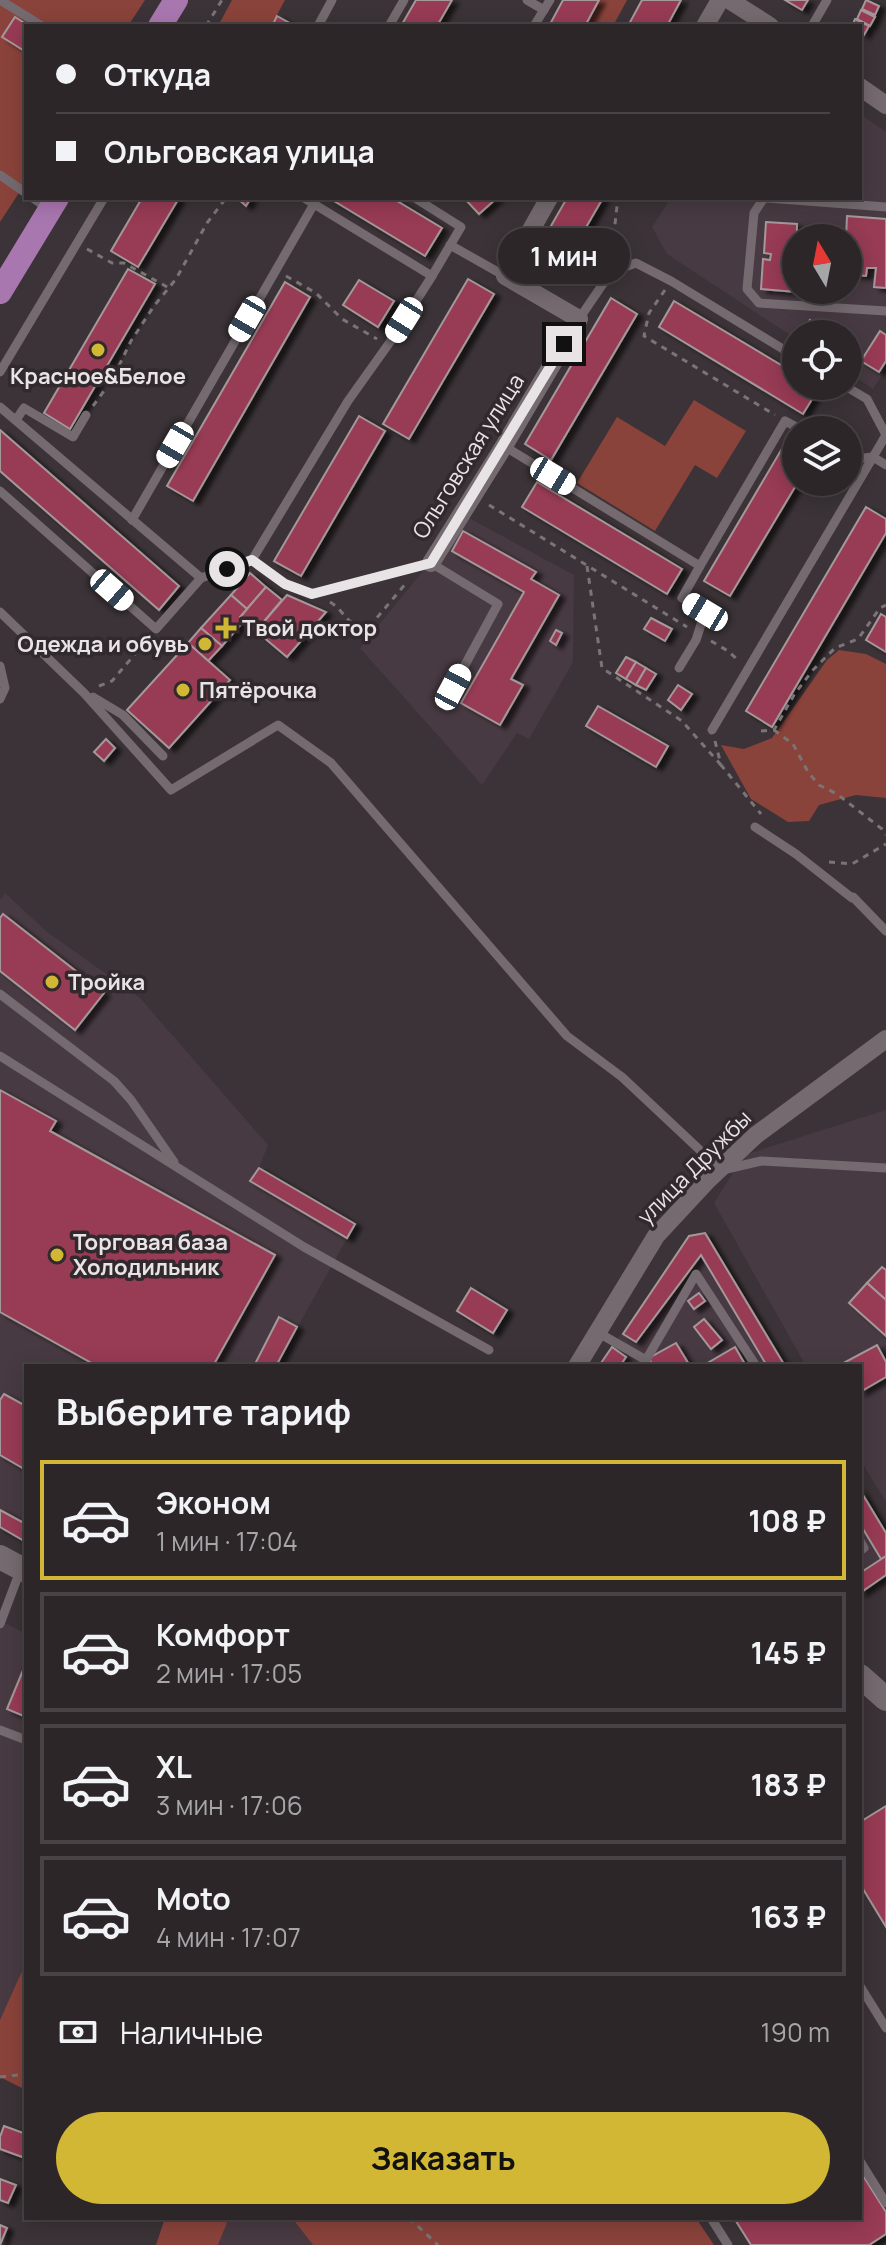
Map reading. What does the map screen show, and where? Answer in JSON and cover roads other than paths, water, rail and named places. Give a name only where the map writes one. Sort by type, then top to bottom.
[{"type":"main road","points":[[161,24],[176,0]]},
{"type":"main road","points":[[0,292],[47,202]]},
{"type":"street","points":[[706,24],[720,0]]},
{"type":"street","points":[[729,0],[767,24]]},
{"type":"street","points":[[862,88],[886,105]]},
{"type":"street","points":[[548,200],[505,276],[579,319]]},
{"type":"street","name":"Ольговская улица","points":[[426,564],[504,446],[579,319]]},
{"type":"street","name":"улица Дружбы","points":[[578,1364],[656,1236],[756,1135],[886,1039]]},
{"type":"street","points":[[862,1678],[886,1699]]},
{"type":"lane","points":[[0,0],[39,24]]},
{"type":"lane","points":[[319,24],[332,0]]},
{"type":"lane","points":[[390,24],[404,0]]},
{"type":"lane","points":[[527,0],[544,10]]},
{"type":"lane","points":[[535,24],[550,0]]},
{"type":"lane","points":[[813,24],[827,0]]},
{"type":"lane","points":[[0,175],[24,192]]},
{"type":"lane","points":[[0,372],[103,200]]},
{"type":"lane","points":[[307,200],[432,276]]},
{"type":"lane","points":[[764,200],[754,213],[747,289],[759,303],[886,311]]},
{"type":"lane","points":[[792,200],[886,207]]},
{"type":"lane","points":[[0,491],[156,629],[201,578],[252,560],[348,401],[390,342],[461,227],[432,203]]},
{"type":"lane","points":[[132,520],[314,204]]},
{"type":"lane","points":[[450,245],[505,276]]},
{"type":"lane","points":[[579,319],[611,272],[636,263],[782,348]]},
{"type":"lane","points":[[712,730],[886,435],[867,399],[862,396]]},
{"type":"lane","points":[[0,407],[201,578]]},
{"type":"lane","points":[[16,420],[24,408],[73,437],[86,415]]},
{"type":"lane","points":[[679,668],[698,634],[705,612],[682,598],[782,426]]},
{"type":"lane","points":[[504,446],[700,566]]},
{"type":"lane","points":[[862,458],[873,457],[886,465]]},
{"type":"lane","points":[[252,560],[285,584],[312,594],[426,564],[498,604],[453,687]]},
{"type":"lane","points":[[0,612],[84,693],[171,790],[278,725],[331,763],[567,1036],[622,1077],[718,1171],[761,1161],[886,1168]]},
{"type":"lane","points":[[0,666],[5,688],[0,699]]},
{"type":"lane","points":[[84,693],[123,715],[163,756]]},
{"type":"lane","points":[[755,827],[853,897],[886,931]]},
{"type":"lane","points":[[0,994],[114,1081],[179,1168]]},
{"type":"lane","points":[[0,1056],[304,1247],[489,1350]]},
{"type":"lane","points":[[597,1332],[644,1363],[696,1274],[755,1364]]},
{"type":"lane","points":[[0,1624],[15,1565]]},
{"type":"lane","points":[[0,1730],[24,1739]]},
{"type":"lane","points":[[862,1989],[886,2028]]},
{"type":"lane","points":[[862,2164],[886,2203]]},
{"type":"lane","points":[[712,2220],[728,2245]]},
{"type":"place","name":"Красное&Белое","points":[[98,350]]},
{"type":"place","name":"Твой доктор","points":[[226,628]]},
{"type":"place","name":"Одежда и обувь","points":[[205,644]]},
{"type":"place","name":"Пятёрочка","points":[[183,690]]},
{"type":"place","name":"Тройка","points":[[52,982]]},
{"type":"place","name":"Торговая база Холодильник","points":[[57,1255]]}]
